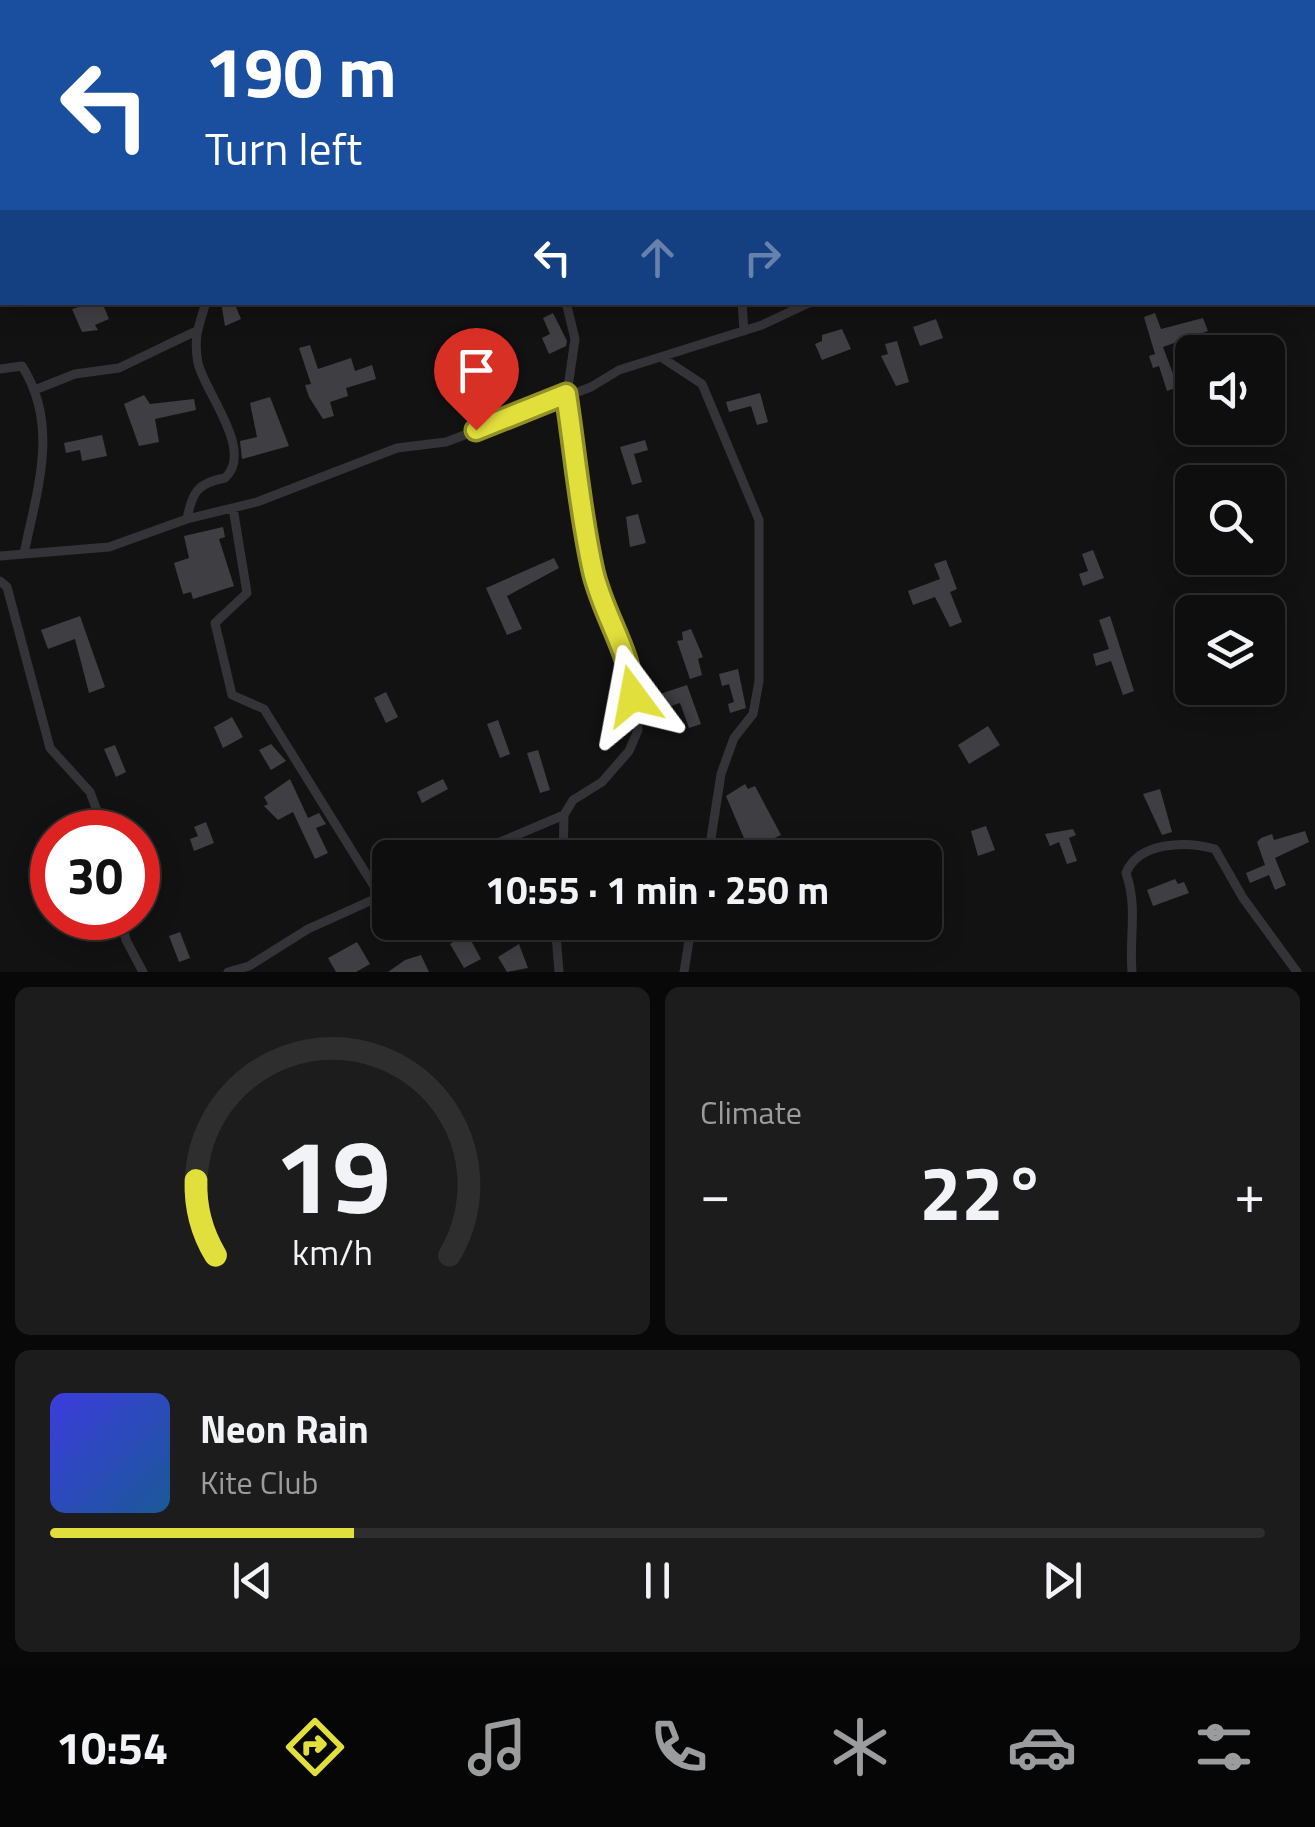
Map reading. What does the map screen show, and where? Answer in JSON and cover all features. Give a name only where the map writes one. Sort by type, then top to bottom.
[{"type":"street","points":[[186,519],[192,493],[206,482],[224,478],[233,462],[226,417],[198,367],[194,332],[205,305]]},
{"type":"street","points":[[563,840],[564,816],[573,800],[602,782],[629,751],[638,730],[632,671],[602,606],[593,571],[566,394],[575,339],[567,305]]},
{"type":"street","points":[[742,305],[744,332]]},
{"type":"street","points":[[0,556],[108,547],[186,519],[233,508],[397,448],[446,442],[591,387],[620,370],[744,332],[804,305]]},
{"type":"street","points":[[36,389],[74,374],[119,368],[194,332]]},
{"type":"street","points":[[664,359],[702,384],[759,520],[759,681],[753,714],[734,738],[721,774],[711,840]]},
{"type":"street","points":[[0,369],[22,366],[36,389],[46,459],[24,554]]},
{"type":"street","points":[[233,508],[247,592],[215,623],[232,695],[264,708],[372,874]]},
{"type":"street","points":[[0,580],[7,587],[31,666],[50,748],[90,792],[94,810]]},
{"type":"street","points":[[506,840],[564,816]]},
{"type":"street","points":[[1132,972],[1130,938],[1136,903],[1126,873],[1145,852],[1178,844],[1215,849],[1243,898],[1298,972]]},
{"type":"street","points":[[228,972],[249,966],[308,929],[372,900]]},
{"type":"street","points":[[126,940],[143,972]]},
{"type":"street","points":[[557,940],[558,972]]},
{"type":"street","points":[[684,972],[689,940]]},
{"type":"street","points":[[249,966],[261,972]]},
{"type":"building","points":[[103,305],[109,319],[95,325],[98,330],[82,332],[72,309]]},
{"type":"building","points":[[222,305],[235,305],[241,319],[225,326]]},
{"type":"building","points":[[553,313],[567,341],[566,346],[549,354],[542,338],[550,334],[543,318]]},
{"type":"building","points":[[1155,313],[1161,329],[1203,318],[1208,331],[1175,335],[1175,343],[1163,347],[1175,388],[1167,391],[1159,366],[1153,368],[1149,356],[1155,354],[1144,317]]},
{"type":"building","points":[[936,319],[943,338],[920,346],[913,327]]},
{"type":"building","points":[[842,329],[851,349],[822,360],[815,344],[822,341],[822,335]]},
{"type":"building","points":[[897,341],[909,382],[896,386],[881,356],[888,354],[885,344]]},
{"type":"building","points":[[310,345],[318,369],[351,358],[355,371],[372,365],[376,379],[346,388],[348,396],[330,402],[334,416],[323,419],[305,385],[311,384],[299,348]]},
{"type":"building","points":[[760,393],[768,422],[757,425],[751,406],[729,412],[726,402]]},
{"type":"building","points":[[144,395],[150,404],[194,399],[196,410],[155,419],[159,442],[139,446],[124,404]]},
{"type":"building","points":[[270,397],[289,446],[242,459],[240,441],[257,437],[250,403]]},
{"type":"building","points":[[102,435],[107,456],[82,461],[80,450],[66,453],[64,443]]},
{"type":"building","points":[[645,440],[648,450],[634,454],[642,482],[632,485],[620,447]]},
{"type":"building","points":[[638,514],[646,543],[630,547],[626,517]]},
{"type":"building","points":[[223,527],[225,537],[219,539],[234,586],[193,599],[191,592],[183,594],[174,563],[189,558],[184,536]]},
{"type":"building","points":[[1093,550],[1104,578],[1083,586],[1079,574],[1088,571],[1082,554]]},
{"type":"building","points":[[554,558],[559,568],[507,596],[522,629],[507,635],[486,588]]},
{"type":"building","points":[[946,560],[957,589],[950,592],[962,622],[950,627],[935,597],[913,605],[908,591],[940,579],[934,564]]},
{"type":"building","points":[[80,616],[105,687],[89,693],[75,639],[48,649],[41,630]]},
{"type":"building","points":[[1110,616],[1134,691],[1123,695],[1111,661],[1096,666],[1093,654],[1109,649],[1099,620]]},
{"type":"building","points":[[691,629],[703,657],[698,659],[702,675],[690,679],[677,641],[683,640],[682,632]]},
{"type":"building","points":[[738,669],[746,708],[730,713],[728,704],[734,702],[729,684],[722,686],[719,674]]},
{"type":"building","points":[[687,685],[701,724],[689,728],[680,703],[662,709],[657,695]]},
{"type":"building","points":[[386,692],[398,717],[386,723],[374,698]]},
{"type":"building","points":[[232,717],[243,737],[223,748],[214,727]]},
{"type":"building","points":[[498,720],[510,754],[500,758],[487,724]]},
{"type":"building","points":[[988,726],[1000,745],[969,764],[958,745]]},
{"type":"building","points":[[271,744],[286,761],[271,770],[259,750]]},
{"type":"building","points":[[115,745],[126,772],[116,777],[104,749]]},
{"type":"building","points":[[538,750],[550,790],[540,793],[527,753]]},
{"type":"building","points":[[290,779],[308,818],[319,813],[326,824],[316,828],[328,853],[315,859],[293,812],[278,820],[264,806],[268,804],[264,797]]},
{"type":"building","points":[[443,779],[448,789],[422,803],[417,792]]},
{"type":"building","points":[[745,784],[748,789],[755,786],[781,835],[770,840],[745,840],[726,796]]},
{"type":"building","points":[[1160,789],[1172,832],[1162,835],[1143,794]]},
{"type":"building","points":[[206,822],[214,843],[194,851],[190,839],[198,836],[194,827]]},
{"type":"building","points":[[986,826],[995,850],[978,856],[971,831]]},
{"type":"building","points":[[1073,829],[1076,835],[1069,838],[1077,861],[1067,864],[1059,842],[1050,846],[1045,834]]},
{"type":"building","points":[[1305,831],[1309,842],[1275,858],[1286,885],[1275,890],[1269,875],[1250,883],[1246,873],[1265,865],[1257,842],[1261,838],[1272,834],[1274,840]]},
{"type":"building","points":[[1175,879],[1178,884],[1184,882],[1189,893],[1153,906],[1147,890]]},
{"type":"building","points":[[180,932],[190,958],[179,962],[169,936]]},
{"type":"building","points":[[471,940],[481,959],[464,968],[450,944]]},
{"type":"building","points":[[357,942],[370,964],[356,972],[336,972],[328,958]]},
{"type":"building","points":[[519,944],[528,968],[507,972],[498,957]]},
{"type":"building","points":[[421,955],[429,972],[388,972],[405,960]]},
{"type":"route","points":[[476,430],[566,394],[593,571],[602,606],[632,671],[633,696]]}]
